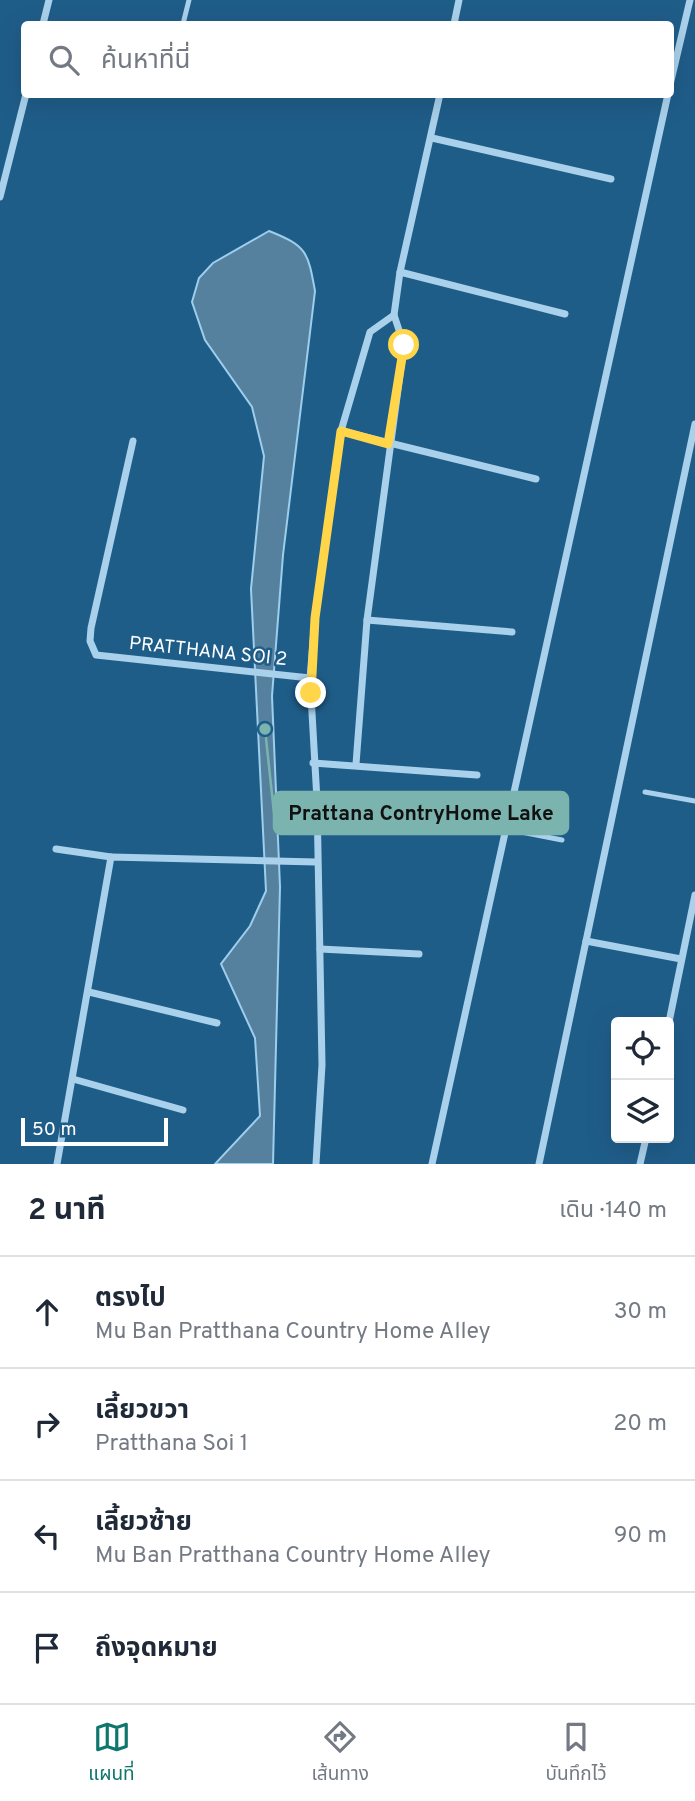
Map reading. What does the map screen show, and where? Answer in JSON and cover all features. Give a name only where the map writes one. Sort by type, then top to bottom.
[{"type":"street","points":[[44,21],[49,0]]},
{"type":"street","points":[[455,21],[459,0]]},
{"type":"street","points":[[674,68],[690,0]]},
{"type":"street","points":[[0,197],[25,98]]},
{"type":"street","points":[[356,764],[366,620],[388,444],[404,345],[394,314],[400,272],[439,98]]},
{"type":"street","points":[[432,1164],[667,98]]},
{"type":"street","points":[[432,138],[611,179]]},
{"type":"street","points":[[400,272],[565,314]]},
{"type":"street","points":[[316,1164],[322,1065],[310,678],[330,493],[341,431],[370,332],[394,314]]},
{"type":"street","points":[[539,1164],[695,424]]},
{"type":"street","points":[[341,431],[536,479]]},
{"type":"street","name":"PRATTHANA SOI 2","points":[[133,441],[91,628],[92,649],[102,658],[310,678]]},
{"type":"street","points":[[366,620],[512,632]]},
{"type":"street","points":[[313,762],[477,775]]},
{"type":"street","points":[[56,849],[111,857],[316,862]]},
{"type":"street","points":[[57,1164],[111,857]]},
{"type":"street","points":[[670,1017],[695,895]]},
{"type":"street","points":[[586,941],[681,959]]},
{"type":"street","points":[[320,949],[419,954]]},
{"type":"street","points":[[89,992],[217,1023]]},
{"type":"street","points":[[73,1079],[183,1110]]},
{"type":"street","points":[[640,1164],[645,1143]]},
{"type":"lane","points":[[184,21],[189,0]]},
{"type":"lane","points":[[645,792],[695,801]]},
{"type":"lane","points":[[506,829],[562,840]]},
{"type":"water","points":[[269,231],[291,241],[304,252],[315,291],[283,555],[272,696],[280,887],[273,1164],[215,1164],[260,1116],[255,1038],[221,964],[250,926],[266,891],[251,589],[264,456],[252,407],[205,340],[192,302],[199,278],[213,263]]},
{"type":"place","name":"Prattana ContryHome Lake","points":[[265,729]]},
{"type":"route","points":[[311,693],[315,618],[330,493],[341,431],[388,444],[404,345]]}]
